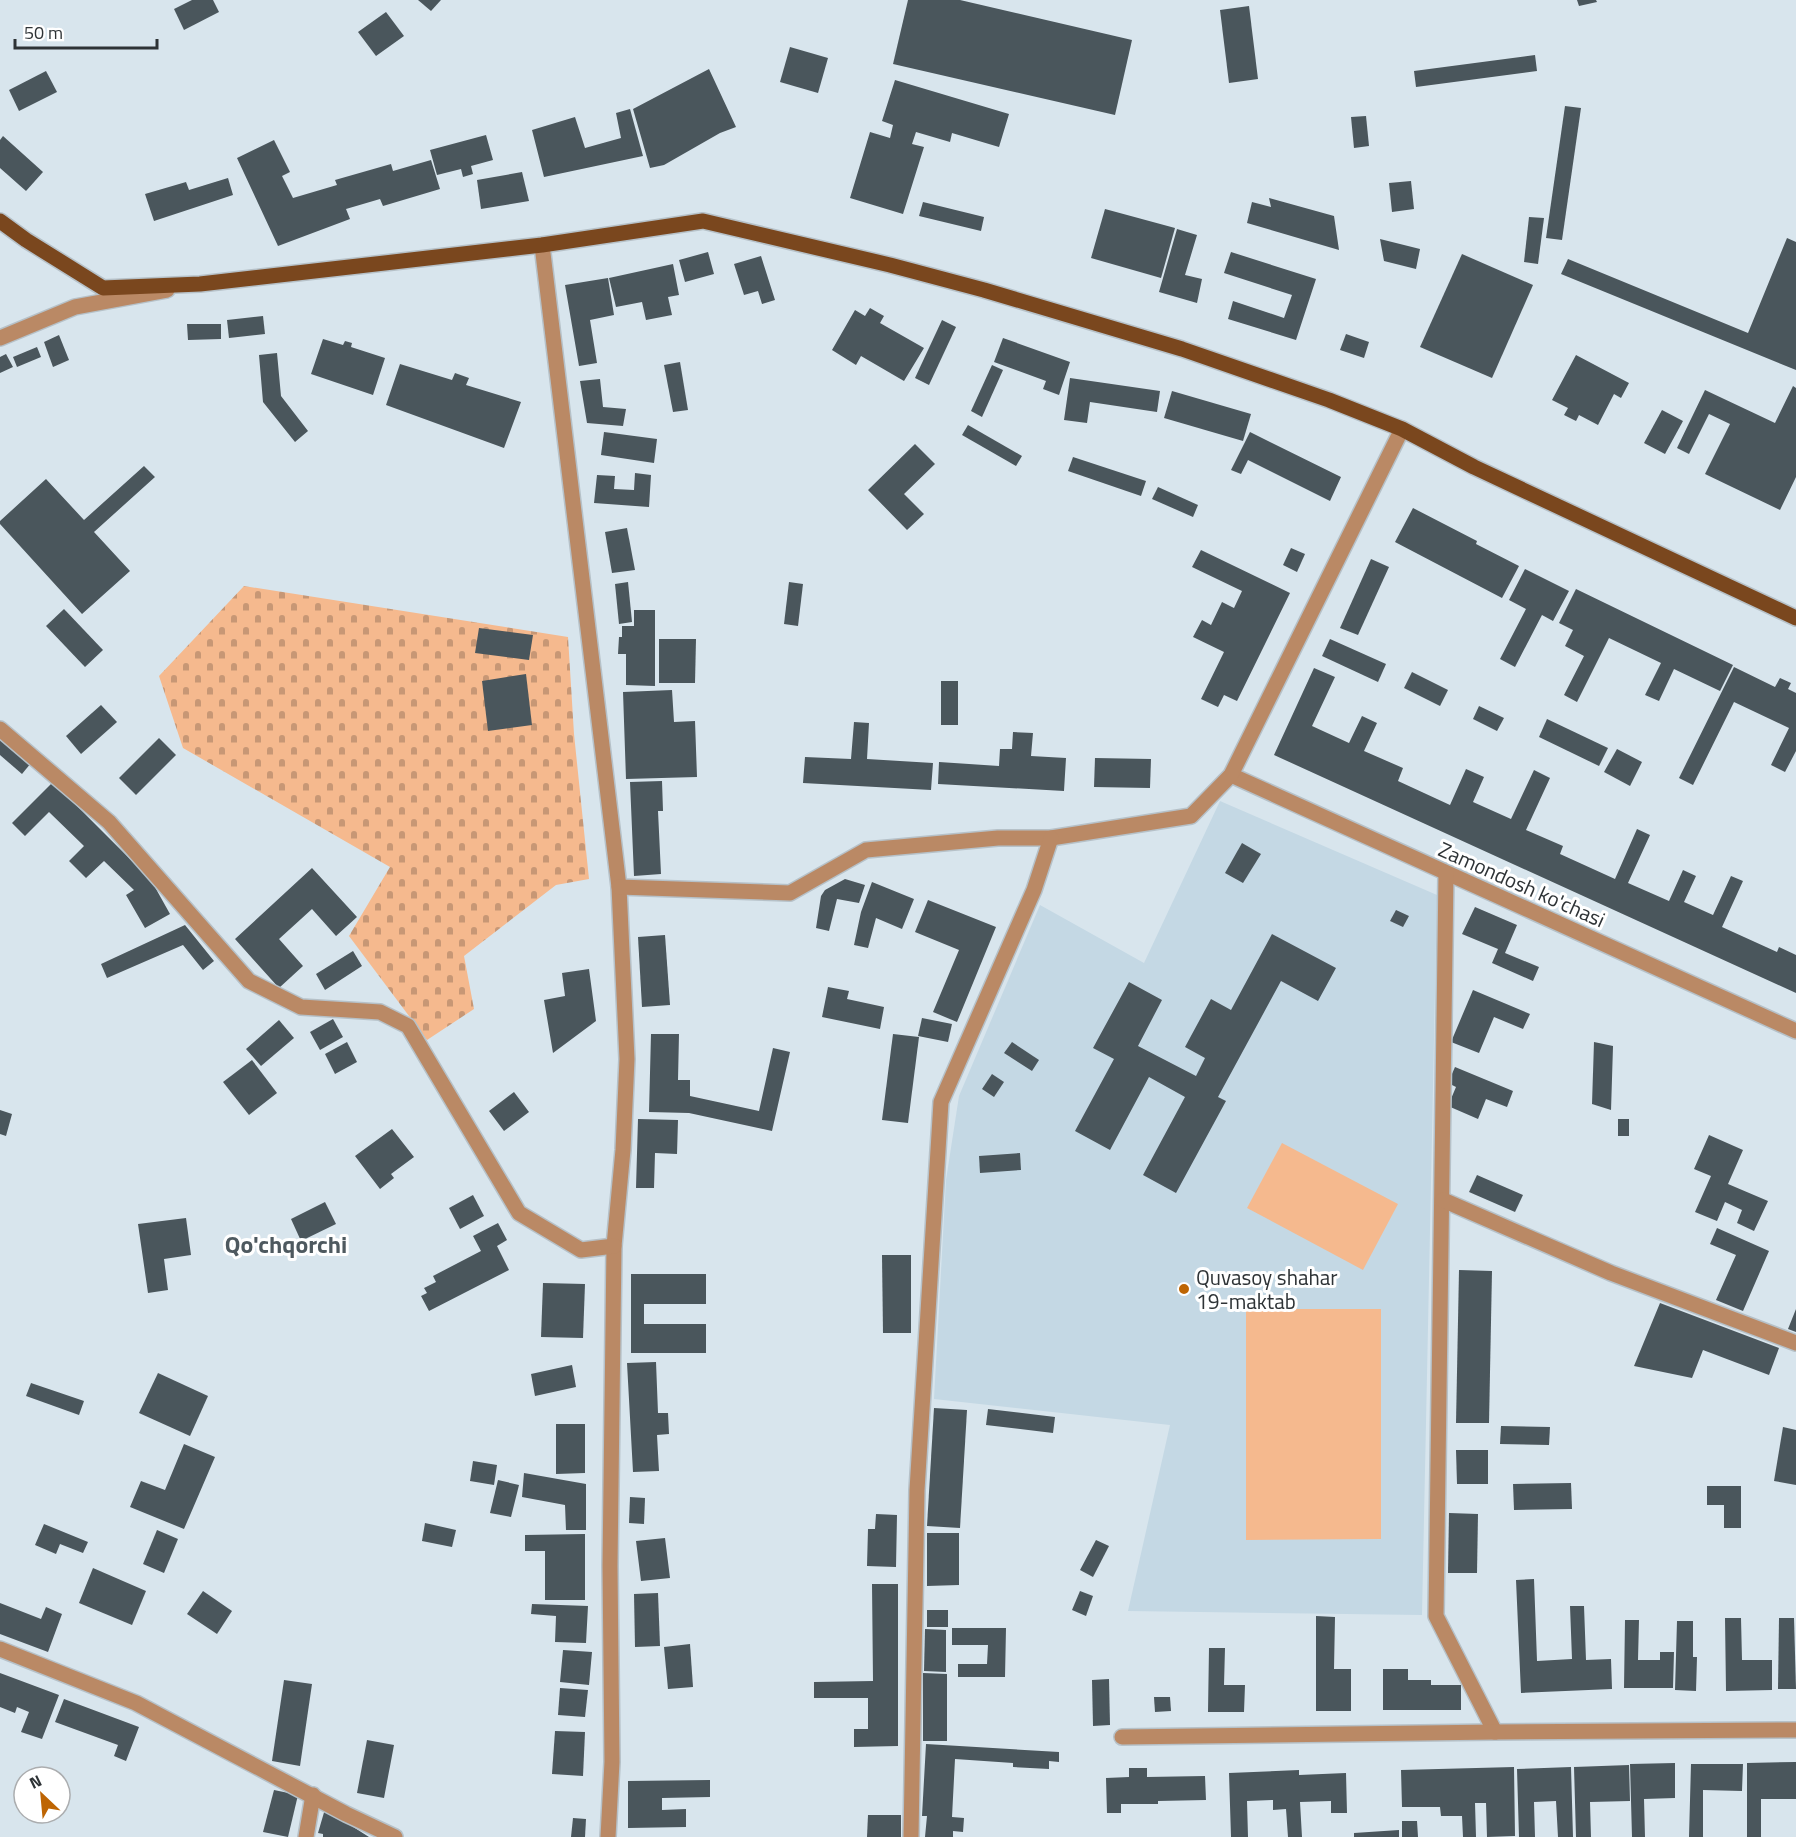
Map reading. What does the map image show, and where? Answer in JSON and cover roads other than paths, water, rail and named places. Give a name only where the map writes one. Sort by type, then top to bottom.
[{"type":"main road","points":[[0,220],[26,240],[103,288],[200,284],[542,245],[703,221],[890,265],[1171,345],[1329,400],[1402,429],[1474,467],[1796,618]]},
{"type":"street","points":[[542,245],[619,887],[627,1059],[623,1150],[614,1246],[610,1566],[612,1762],[608,1837]]},
{"type":"street","points":[[0,338],[75,307],[200,284]]},
{"type":"street","points":[[619,887],[790,893],[866,850],[998,838],[1051,838],[1191,816],[1231,775],[1402,429]]},
{"type":"street","points":[[0,729],[109,822],[249,981],[301,1007],[380,1012],[408,1026],[519,1213],[581,1250],[614,1246]]},
{"type":"street","name":"Zamondosh ko'chasi","points":[[1231,775],[1796,1031]]},
{"type":"street","points":[[911,1837],[918,1490],[941,1102],[1034,890],[1051,838]]},
{"type":"street","points":[[1446,873],[1436,1616],[1495,1732]]},
{"type":"street","points":[[1443,1200],[1611,1273],[1796,1343]]},
{"type":"street","points":[[0,1649],[136,1703],[396,1837]]},
{"type":"street","points":[[1122,1737],[1796,1730]]},
{"type":"street","points":[[306,1837],[313,1795]]},
{"type":"place","name":"Quvasoy shahar 19-maktab","points":[[1184,1289]]},
{"type":"district","name":"Qo'chqorchi","points":[[286,1244]]}]
